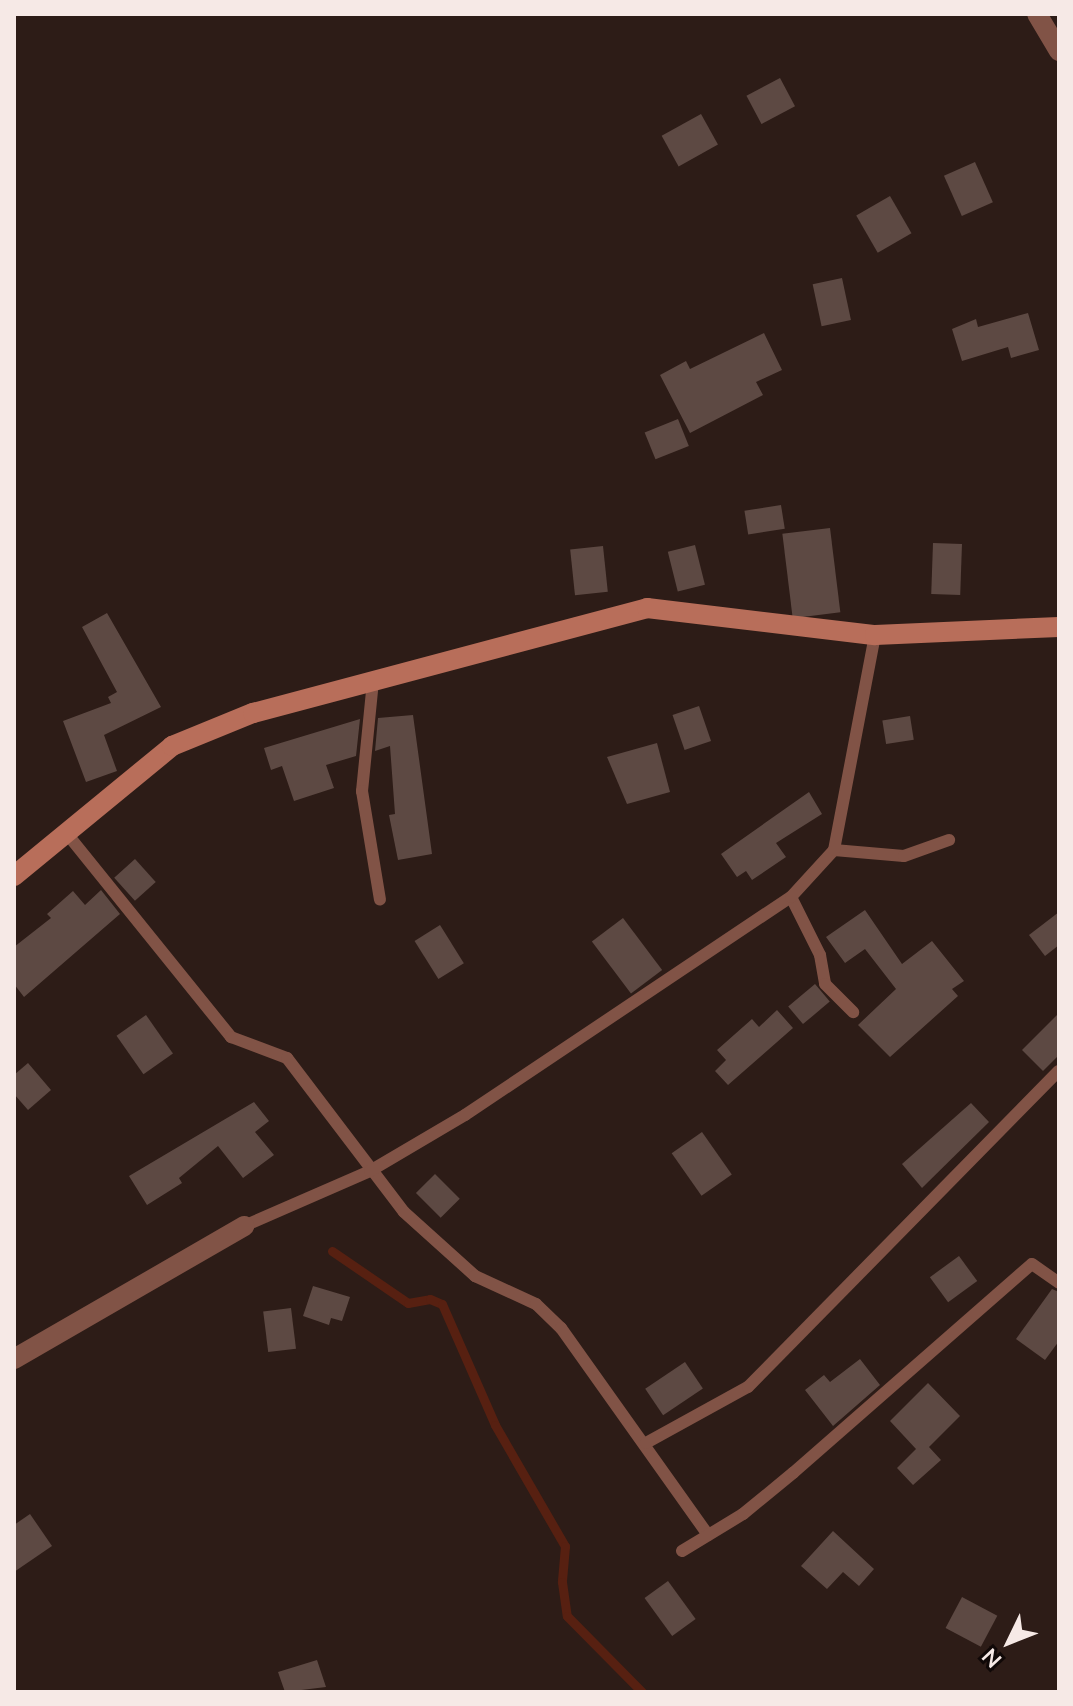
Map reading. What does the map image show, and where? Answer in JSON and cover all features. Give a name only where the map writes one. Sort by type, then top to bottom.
[{"type":"street","points":[[1037,14],[1059,51]]},
{"type":"street","points":[[14,876],[68,835],[172,746],[253,713],[647,608],[875,635],[1059,627]]},
{"type":"street","points":[[14,1359],[244,1226]]},
{"type":"lane","points":[[244,1226],[370,1171],[625,1012],[791,897],[834,850],[875,635]]},
{"type":"lane","points":[[373,681],[362,791],[380,900]]},
{"type":"lane","points":[[68,835],[231,1037],[287,1058],[404,1212],[475,1276],[536,1304],[561,1328],[646,1443],[708,1535]]},
{"type":"lane","points":[[834,850],[904,856],[949,840]]},
{"type":"lane","points":[[791,897],[820,955],[825,984],[853,1012]]},
{"type":"lane","points":[[646,1443],[748,1387],[1059,1071]]},
{"type":"lane","points":[[682,1551],[743,1514],[887,1396],[1032,1264],[1059,1283]]},
{"type":"building","points":[[780,78],[795,106],[761,124],[746,96]]},
{"type":"building","points":[[701,114],[718,145],[679,166],[662,136]]},
{"type":"building","points":[[975,162],[993,202],[962,216],[944,176]]},
{"type":"building","points":[[890,196],[912,233],[878,253],[856,216]]},
{"type":"building","points":[[842,278],[851,320],[822,326],[813,284]]},
{"type":"building","points":[[1028,313],[1039,350],[1011,358],[1008,347],[962,361],[952,329],[976,319],[978,327]]},
{"type":"building","points":[[764,333],[782,370],[756,382],[763,395],[690,433],[660,375],[686,361],[690,369]]},
{"type":"building","points":[[678,419],[689,446],[655,459],[645,432]]},
{"type":"building","points":[[781,505],[785,529],[748,534],[744,511]]},
{"type":"building","points":[[830,528],[840,612],[793,618],[782,534]]},
{"type":"building","points":[[933,543],[962,544],[960,595],[931,594]]},
{"type":"building","points":[[695,545],[705,585],[678,592],[668,552]]},
{"type":"building","points":[[603,546],[608,592],[575,595],[570,549]]},
{"type":"building","points":[[107,613],[161,707],[104,735],[117,771],[86,782],[63,721],[111,703],[108,697],[117,692],[82,627]]},
{"type":"building","points":[[699,706],[711,741],[685,750],[673,715]]},
{"type":"building","points":[[413,715],[432,854],[398,860],[389,815],[395,814],[390,746],[375,751],[378,718]]},
{"type":"building","points":[[910,716],[914,740],[886,744],[882,720]]},
{"type":"building","points":[[360,719],[356,756],[326,765],[334,788],[294,801],[282,766],[271,770],[264,748]]},
{"type":"building","points":[[657,743],[670,792],[627,804],[607,757]]},
{"type":"building","points":[[809,792],[822,814],[776,843],[786,857],[752,880],[746,871],[737,877],[721,854]]},
{"type":"building","points":[[135,859],[156,882],[135,901],[114,878]]},
{"type":"building","points":[[101,890],[120,914],[24,997],[14,984],[14,947],[51,918],[47,914],[73,891],[85,905]]},
{"type":"building","points":[[865,910],[902,964],[932,941],[964,981],[952,989],[958,996],[890,1057],[858,1025],[896,989],[865,949],[845,963],[826,937]]},
{"type":"building","points":[[1059,912],[1059,945],[1045,956],[1029,935]]},
{"type":"building","points":[[623,918],[662,970],[631,993],[592,941]]},
{"type":"building","points":[[440,925],[464,963],[438,979],[415,941]]},
{"type":"building","points":[[815,984],[830,1002],[803,1024],[788,1006]]},
{"type":"building","points":[[777,1010],[793,1028],[728,1085],[715,1071],[726,1060],[717,1050],[752,1019],[759,1027]]},
{"type":"building","points":[[1059,1013],[1059,1055],[1043,1071],[1022,1050]]},
{"type":"building","points":[[146,1015],[173,1054],[143,1074],[117,1036]]},
{"type":"building","points":[[28,1063],[51,1090],[28,1110],[14,1094],[14,1075]]},
{"type":"building","points":[[254,1102],[269,1121],[255,1132],[274,1155],[243,1178],[218,1146],[179,1178],[182,1183],[147,1205],[129,1176]]},
{"type":"building","points":[[971,1103],[989,1122],[922,1188],[902,1164]]},
{"type":"building","points":[[702,1132],[732,1175],[702,1196],[672,1153]]},
{"type":"building","points":[[435,1174],[460,1199],[441,1218],[416,1193]]},
{"type":"building","points":[[959,1256],[977,1281],[948,1302],[930,1277]]},
{"type":"building","points":[[313,1286],[350,1297],[342,1321],[331,1318],[329,1325],[303,1316]]},
{"type":"building","points":[[1052,1289],[1059,1292],[1059,1341],[1045,1360],[1016,1339]]},
{"type":"building","points":[[291,1308],[296,1349],[268,1352],[263,1311]]},
{"type":"building","points":[[860,1359],[880,1385],[833,1426],[805,1390],[824,1375],[830,1382]]},
{"type":"building","points":[[685,1362],[703,1389],[663,1415],[645,1389]]},
{"type":"building","points":[[928,1383],[960,1416],[929,1447],[941,1460],[913,1485],[897,1468],[916,1449],[890,1421]]},
{"type":"building","points":[[30,1514],[52,1546],[14,1572],[14,1525]]},
{"type":"building","points":[[833,1531],[874,1569],[859,1586],[843,1572],[827,1589],[801,1566]]},
{"type":"building","points":[[668,1581],[696,1619],[672,1636],[645,1598]]},
{"type":"building","points":[[962,1597],[997,1616],[981,1647],[946,1628]]},
{"type":"building","points":[[317,1660],[326,1687],[285,1692],[278,1672]]},
{"type":"waterway","points":[[332,1251],[408,1303],[430,1299],[442,1304],[495,1425],[565,1546],[562,1582],[567,1616],[642,1692]]}]
